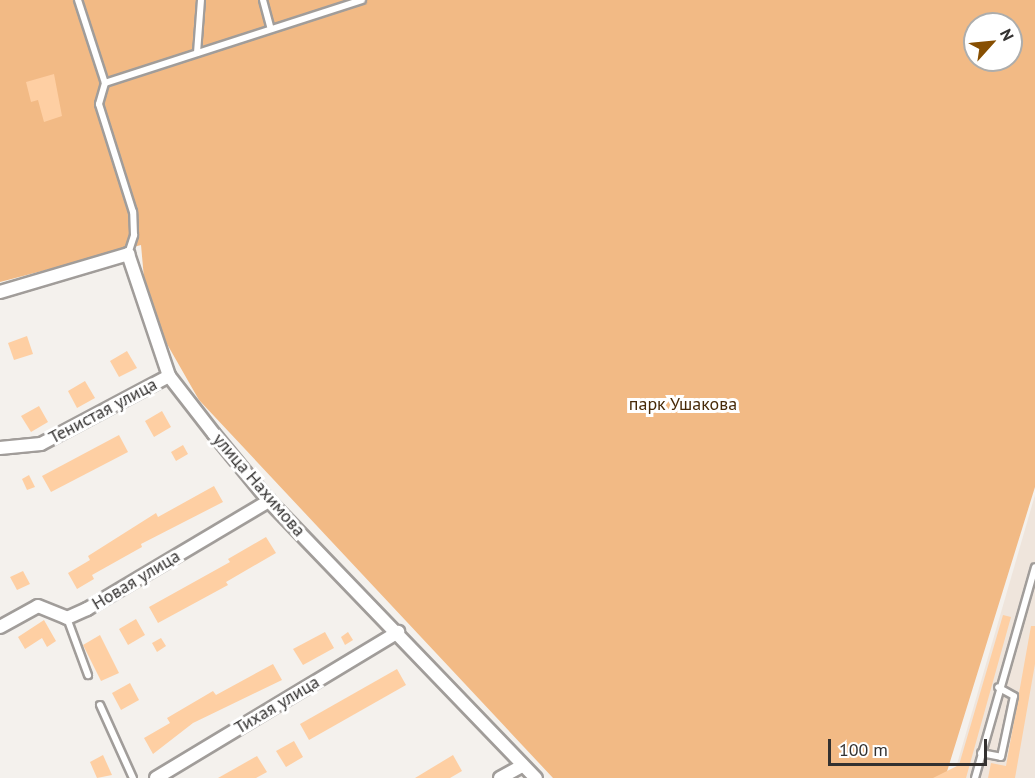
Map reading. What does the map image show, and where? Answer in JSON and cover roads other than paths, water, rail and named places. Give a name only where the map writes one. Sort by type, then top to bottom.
[{"type":"street","points":[[0,292],[128,254]]},
{"type":"street","name":"улица Нахимова","points":[[128,254],[169,376],[269,501],[398,632],[536,778]]},
{"type":"street","name":"Тенистая улица","points":[[0,448],[42,444],[169,376]]},
{"type":"street","name":"Новая улица","points":[[67,618],[269,501]]},
{"type":"street","points":[[0,627],[38,606],[67,618]]},
{"type":"street","name":"Тихая улица","points":[[156,778],[398,632]]},
{"type":"street","points":[[500,778],[523,765]]},
{"type":"lane","points":[[78,0],[105,83],[99,104],[133,212],[134,235],[128,254]]},
{"type":"lane","points":[[197,53],[201,0]]},
{"type":"lane","points":[[263,0],[272,29]]},
{"type":"lane","points":[[105,83],[362,0]]},
{"type":"lane","points":[[975,778],[998,687],[1035,567]]},
{"type":"lane","points":[[67,618],[88,675]]},
{"type":"lane","points":[[981,753],[1001,757],[1014,696],[998,687]]},
{"type":"lane","points":[[100,705],[133,778]]},
{"type":"park label","name":"парк Ушакова","points":[[683,404]]}]
